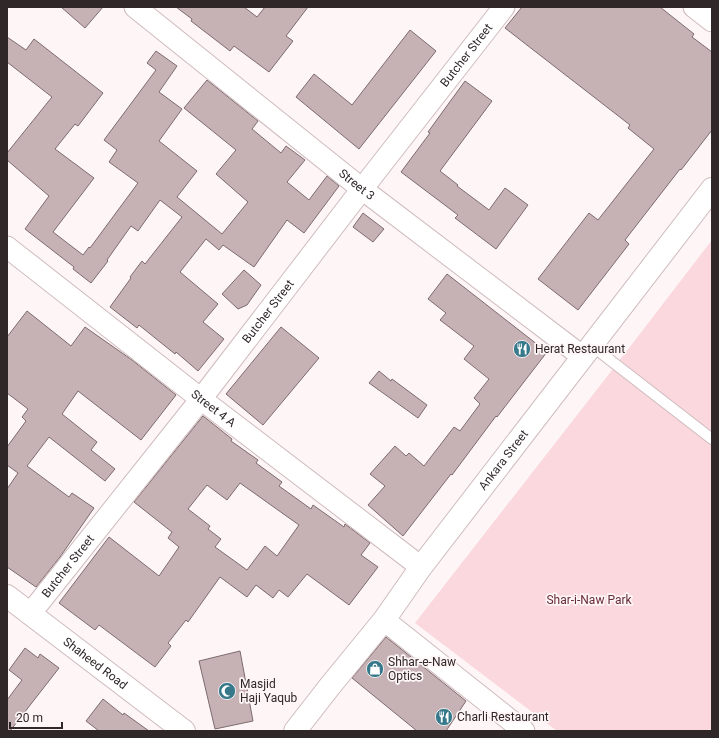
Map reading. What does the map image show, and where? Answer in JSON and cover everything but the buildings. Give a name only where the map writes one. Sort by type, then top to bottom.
[{"type":"main road","name":"Ankara Street","points":[[295,731],[384,620],[421,567],[712,189]]},
{"type":"main road","name":"Shaheed Road","points":[[7,596],[184,731]]},
{"type":"street","name":"Street 3","points":[[135,7],[362,189],[587,351]]},
{"type":"street","name":"Butcher Street","points":[[30,614],[201,399],[504,7]]},
{"type":"street","points":[[694,7],[712,21]]},
{"type":"street","name":"Street 4 A","points":[[7,247],[201,399],[421,567]]},
{"type":"street","points":[[384,620],[524,731]]},
{"type":"lane","points":[[587,351],[712,439]]},
{"type":"green space","name":"Shar-i-Naw Park","points":[[712,240],[712,731],[557,731],[415,623]]},
{"type":"place","name":"Herat Restaurant","points":[[522,349]]},
{"type":"place","name":"Shhar-e-Naw Optics","points":[[375,669]]},
{"type":"place","name":"Masjid Haji Yaqub","points":[[227,691]]},
{"type":"place","name":"Charli Restaurant","points":[[444,717]]}]
